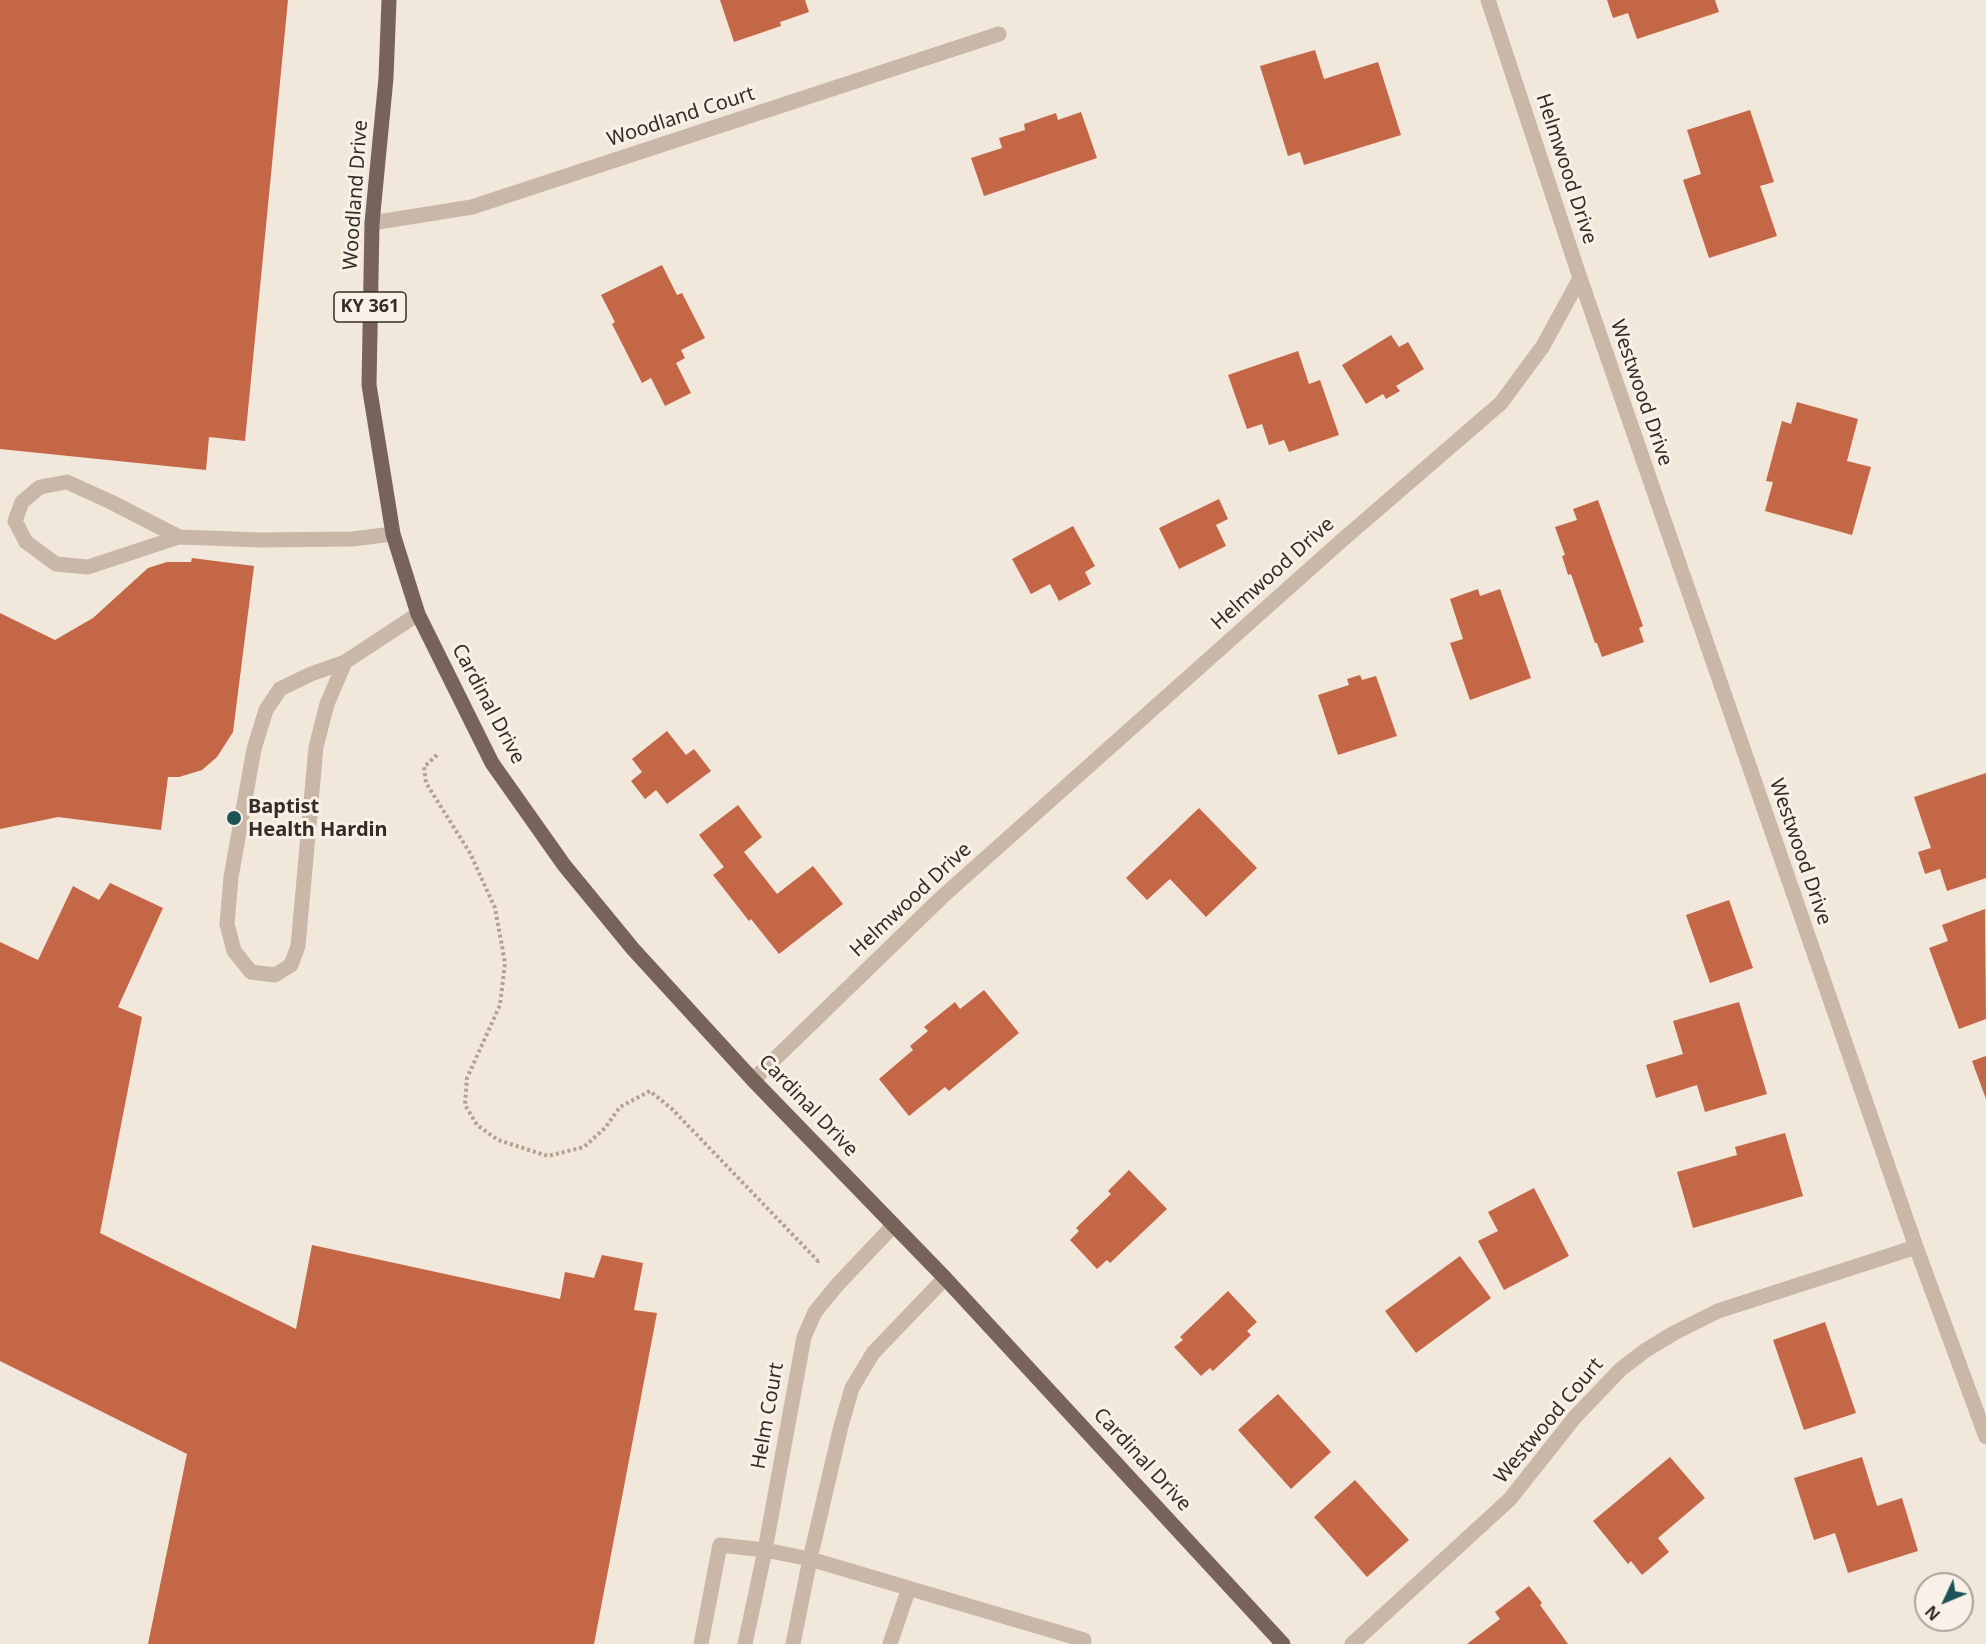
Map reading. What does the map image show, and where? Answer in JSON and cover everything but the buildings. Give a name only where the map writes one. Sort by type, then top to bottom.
[{"type":"main road","name":"Woodland Drive","points":[[389,0],[386,78],[372,223],[369,385],[393,534]]},
{"type":"main road","name":"Cardinal Drive","points":[[393,534],[418,614],[492,763],[558,856],[633,949],[753,1080],[945,1278],[1283,1644]]},
{"type":"street","name":"Helmwood Drive","points":[[753,1080],[942,897],[1331,550],[1501,403],[1543,346],[1580,278],[1488,0]]},
{"type":"street","name":"Woodland Court","points":[[372,223],[472,207],[999,34]]},
{"type":"street","name":"Westwood Drive","points":[[1580,278],[1916,1247],[1986,1437]]},
{"type":"street","points":[[179,537],[67,482],[40,487],[22,502],[15,521],[26,542],[56,564],[88,567],[179,537],[260,540],[352,539],[393,534]]},
{"type":"street","points":[[345,662],[327,704],[316,747],[298,946],[291,965],[275,975],[251,972],[234,951],[227,924],[231,877],[254,749],[266,710],[280,689],[311,674],[345,662],[418,614]]},
{"type":"street","name":"Helm Court","points":[[745,1644],[765,1550],[804,1336],[815,1312],[826,1298],[894,1226]]},
{"type":"street","name":"Westwood Court","points":[[1352,1644],[1510,1499],[1575,1418],[1621,1369],[1646,1350],[1718,1311],[1916,1247]]},
{"type":"street","points":[[794,1644],[810,1559],[852,1388],[873,1353],[945,1278]]},
{"type":"street","points":[[702,1644],[720,1545],[765,1550],[810,1559],[1084,1640],[1083,1644]]},
{"type":"street","points":[[890,1644],[909,1588]]},
{"type":"path","points":[[437,755],[424,767],[426,783],[470,853],[495,908],[505,963],[500,1005],[467,1078],[465,1105],[477,1125],[498,1140],[548,1156],[584,1147],[605,1128],[620,1107],[650,1091],[672,1109],[818,1261],[826,1253]]},
{"type":"place","name":"Baptist Health Hardin","points":[[234,818]]}]
